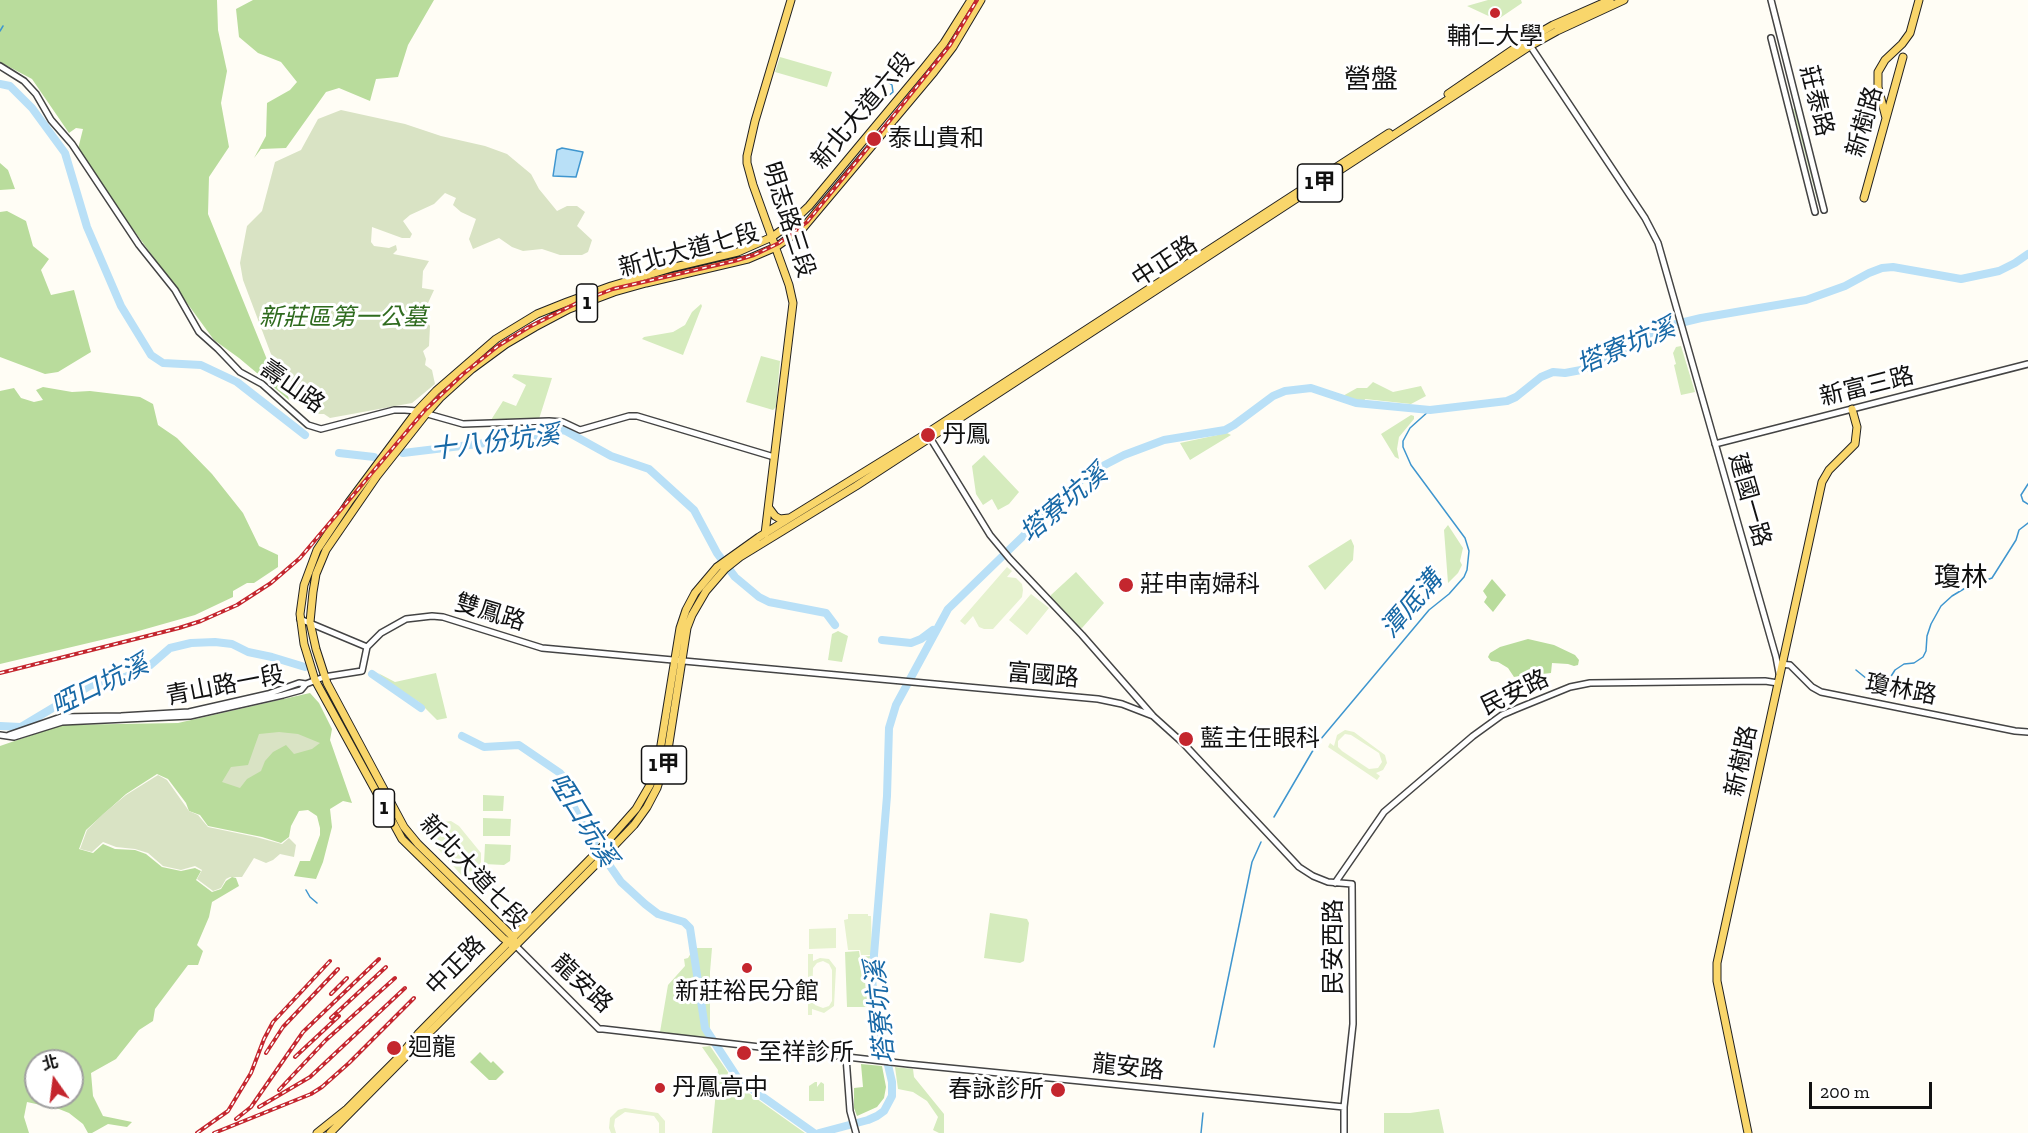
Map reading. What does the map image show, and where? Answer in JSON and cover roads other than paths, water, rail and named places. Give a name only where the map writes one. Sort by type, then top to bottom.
[{"type":"main road","name":"明志路三段","points":[[764,543],[793,303],[789,285],[753,185],[747,156],[791,0]]},
{"type":"main road","name":"新北大道六段","points":[[772,237],[809,206],[889,112],[944,43],[971,0]]},
{"type":"main road","name":"新北大道六段","points":[[776,247],[809,223],[946,56],[981,0]]},
{"type":"main road","name":"中正路","points":[[726,564],[764,543],[1529,43],[1610,0]]},
{"type":"main road","name":"中正路","points":[[1562,25],[1624,0]]},
{"type":"main road","points":[[1886,120],[1878,87],[1878,72],[1885,60],[1910,33],[1919,0]]},
{"type":"main road","name":"新樹路","points":[[1864,198],[1903,57]]},
{"type":"main road","name":"新北大道七段","points":[[510,940],[416,854],[398,833],[315,680],[304,644],[300,619],[304,585],[316,550],[417,411],[436,391],[496,339],[537,314],[611,286],[675,267],[738,252],[772,237]]},
{"type":"main road","name":"新北大道七段","points":[[516,946],[404,827],[324,676],[310,622],[316,574],[326,550],[376,476],[426,414],[461,379],[497,351],[566,311],[614,292],[748,259],[776,247]]},
{"type":"main road","name":"新樹路","points":[[1748,1133],[1717,981],[1717,963],[1779,680],[1780,664],[1822,482],[1829,470],[1855,444],[1857,427],[1852,409]]},
{"type":"main road","name":"中正路","points":[[324,1132],[599,862],[654,786],[677,662],[680,628],[686,610],[705,579],[765,533],[929,435]]},
{"type":"main road","points":[[768,507],[771,513],[780,519],[791,517]]},
{"type":"main road","name":"中正路","points":[[324,1132],[399,1057],[417,1034],[595,854],[607,848]]},
{"type":"street","name":"莊泰路","points":[[1771,0],[1824,210]]},
{"type":"street","name":"莊泰路","points":[[1771,38],[1815,212]]},
{"type":"street","name":"建國一路","points":[[1529,43],[1645,218],[1661,250],[1780,664]]},
{"type":"street","name":"壽山路","points":[[2,67],[30,87],[51,120],[84,161],[139,245],[180,298],[199,332],[240,372],[262,384],[306,424],[321,429],[394,410],[417,411],[463,424],[563,422],[580,430],[629,416],[637,416],[774,457]]},
{"type":"street","name":"新富三路","points":[[1715,444],[2028,364]]},
{"type":"street","points":[[929,435],[993,539],[1153,716]]},
{"type":"street","name":"雙鳳路","points":[[368,647],[381,633],[397,623],[406,619],[432,616],[443,617],[542,648],[677,662]]},
{"type":"street","points":[[300,619],[368,647],[362,671],[324,676]]},
{"type":"street","name":"富國路","points":[[677,662],[1098,699],[1133,707],[1153,716]]},
{"type":"street","name":"瓊林路","points":[[1780,664],[1790,665],[1812,687],[1821,692],[2028,732]]},
{"type":"street","name":"青山路一段","points":[[0,735],[14,737],[62,722],[123,721],[194,715],[301,690],[306,684],[324,676]]},
{"type":"street","name":"民安路","points":[[1335,883],[1389,807],[1473,736],[1502,716],[1544,696],[1590,682],[1779,680]]},
{"type":"street","name":"民安西路","points":[[1153,716],[1183,743],[1299,867],[1313,876],[1335,883],[1353,884],[1353,1024],[1344,1107],[1344,1133]]},
{"type":"street","name":"龍安路","points":[[516,946],[599,1029],[908,1064],[1344,1107]]},
{"type":"street","points":[[846,1056],[850,1115],[856,1131]]},
{"type":"water","points":[[562,148],[583,152],[576,177],[553,176],[557,150]]},
{"type":"waterway","points":[[0,31],[3,26]]},
{"type":"waterway","points":[[879,98],[887,97],[893,92],[892,85],[885,80],[889,71],[887,64]]},
{"type":"waterway","name":"十八份坑溪","points":[[0,84],[10,86],[32,108],[65,153],[87,227],[121,306],[151,355],[163,363],[201,365],[237,382],[305,435]]},
{"type":"waterway","name":"塔寮坑溪","points":[[819,1133],[877,1116],[884,1111],[892,1096],[892,1082],[876,1014],[872,979],[887,796],[889,728],[896,705],[948,609],[1080,481],[1095,470],[1124,455],[1164,440],[1225,430],[1273,396],[1285,391],[1311,388],[1356,403],[1430,410],[1507,401],[1516,397],[1541,377],[1553,372],[1565,373],[1581,370],[1614,355],[1646,335],[1672,325],[1806,300],[1845,286],[1882,268],[1893,267],[1961,279],[1999,271],[2028,254]]},
{"type":"waterway","name":"潭底溝","points":[[1274,817],[1320,740],[1429,610],[1449,594],[1467,570],[1469,551],[1465,538],[1411,465],[1403,447],[1403,441],[1410,428],[1430,410]]},
{"type":"waterway","name":"十八份坑溪","points":[[403,453],[486,443],[523,443],[564,430],[611,456],[649,469],[694,510],[717,553],[735,577],[759,597],[769,602],[826,613],[835,625]]},
{"type":"waterway","name":"十八份坑溪","points":[[339,453],[374,457]]},
{"type":"waterway","points":[[2028,484],[2021,495],[2023,501],[2028,504]]},
{"type":"waterway","points":[[1856,670],[1867,679],[1883,683],[1888,681],[1895,670],[1904,664],[1914,663],[1923,657],[1931,624],[1941,606],[1967,587],[1992,578],[2016,540],[2019,530],[2028,523]]},
{"type":"waterway","name":"十八份坑溪","points":[[882,640],[911,643],[933,630]]},
{"type":"waterway","name":"啞口坑溪","points":[[0,726],[21,727],[91,685],[125,677],[147,668],[170,648],[191,643],[232,644],[248,652],[305,667]]},
{"type":"waterway","name":"啞口坑溪","points":[[372,674],[421,708]]},
{"type":"waterway","name":"啞口坑溪","points":[[462,736],[484,747],[519,745],[560,773],[565,779],[572,803],[585,830],[621,882],[658,914],[684,922],[690,928],[705,1028],[739,1080],[814,1133]]},
{"type":"waterway","name":"潭底溝","points":[[1214,1047],[1252,862],[1261,842]]},
{"type":"waterway","points":[[306,890],[317,903]]},
{"type":"waterway","name":"潭底溝","points":[[1201,1133],[1203,1113]]},
{"type":"railway","points":[[0,673],[179,628],[237,605],[271,583],[300,558],[425,410],[463,374],[498,346],[529,327],[579,302],[613,289],[734,261],[754,255],[779,243],[807,222],[875,139],[950,45],[977,0]]},
{"type":"railway","points":[[236,1119],[251,1107],[303,1032],[379,959]]},
{"type":"railway","points":[[197,1133],[228,1111],[251,1073],[273,1022],[330,961]]},
{"type":"railway","points":[[331,1018],[386,967]]},
{"type":"railway","points":[[266,1053],[283,1027],[338,969]]},
{"type":"railway","points":[[331,994],[347,978]]},
{"type":"railway","points":[[279,1090],[326,1040],[395,978]]},
{"type":"railway","points":[[259,1107],[310,1077],[405,988]]},
{"type":"railway","points":[[214,1133],[311,1094],[322,1087],[414,998]]},
{"type":"railway","points":[[295,1057],[339,1016]]},
{"type":"place","name":"輔仁大學","points":[[1495,13]]},
{"type":"place","name":"泰山貴和","points":[[874,139]]},
{"type":"place","name":"丹鳳","points":[[928,435]]},
{"type":"place","name":"莊申南婦科","points":[[1126,585]]},
{"type":"place","name":"藍主任眼科","points":[[1186,739]]},
{"type":"place","name":"新莊裕民分館","points":[[747,968]]},
{"type":"place","name":"迴龍","points":[[394,1048]]},
{"type":"place","name":"至祥診所","points":[[744,1053]]},
{"type":"place","name":"丹鳳高中","points":[[660,1088]]},
{"type":"place","name":"春詠診所","points":[[1058,1090]]},
{"type":"district","name":"營盤","points":[[1371,80]]},
{"type":"district","name":"瓊林","points":[[1961,578]]},
{"type":"park label","name":"新莊區第一公墓","points":[[343,318]]}]
